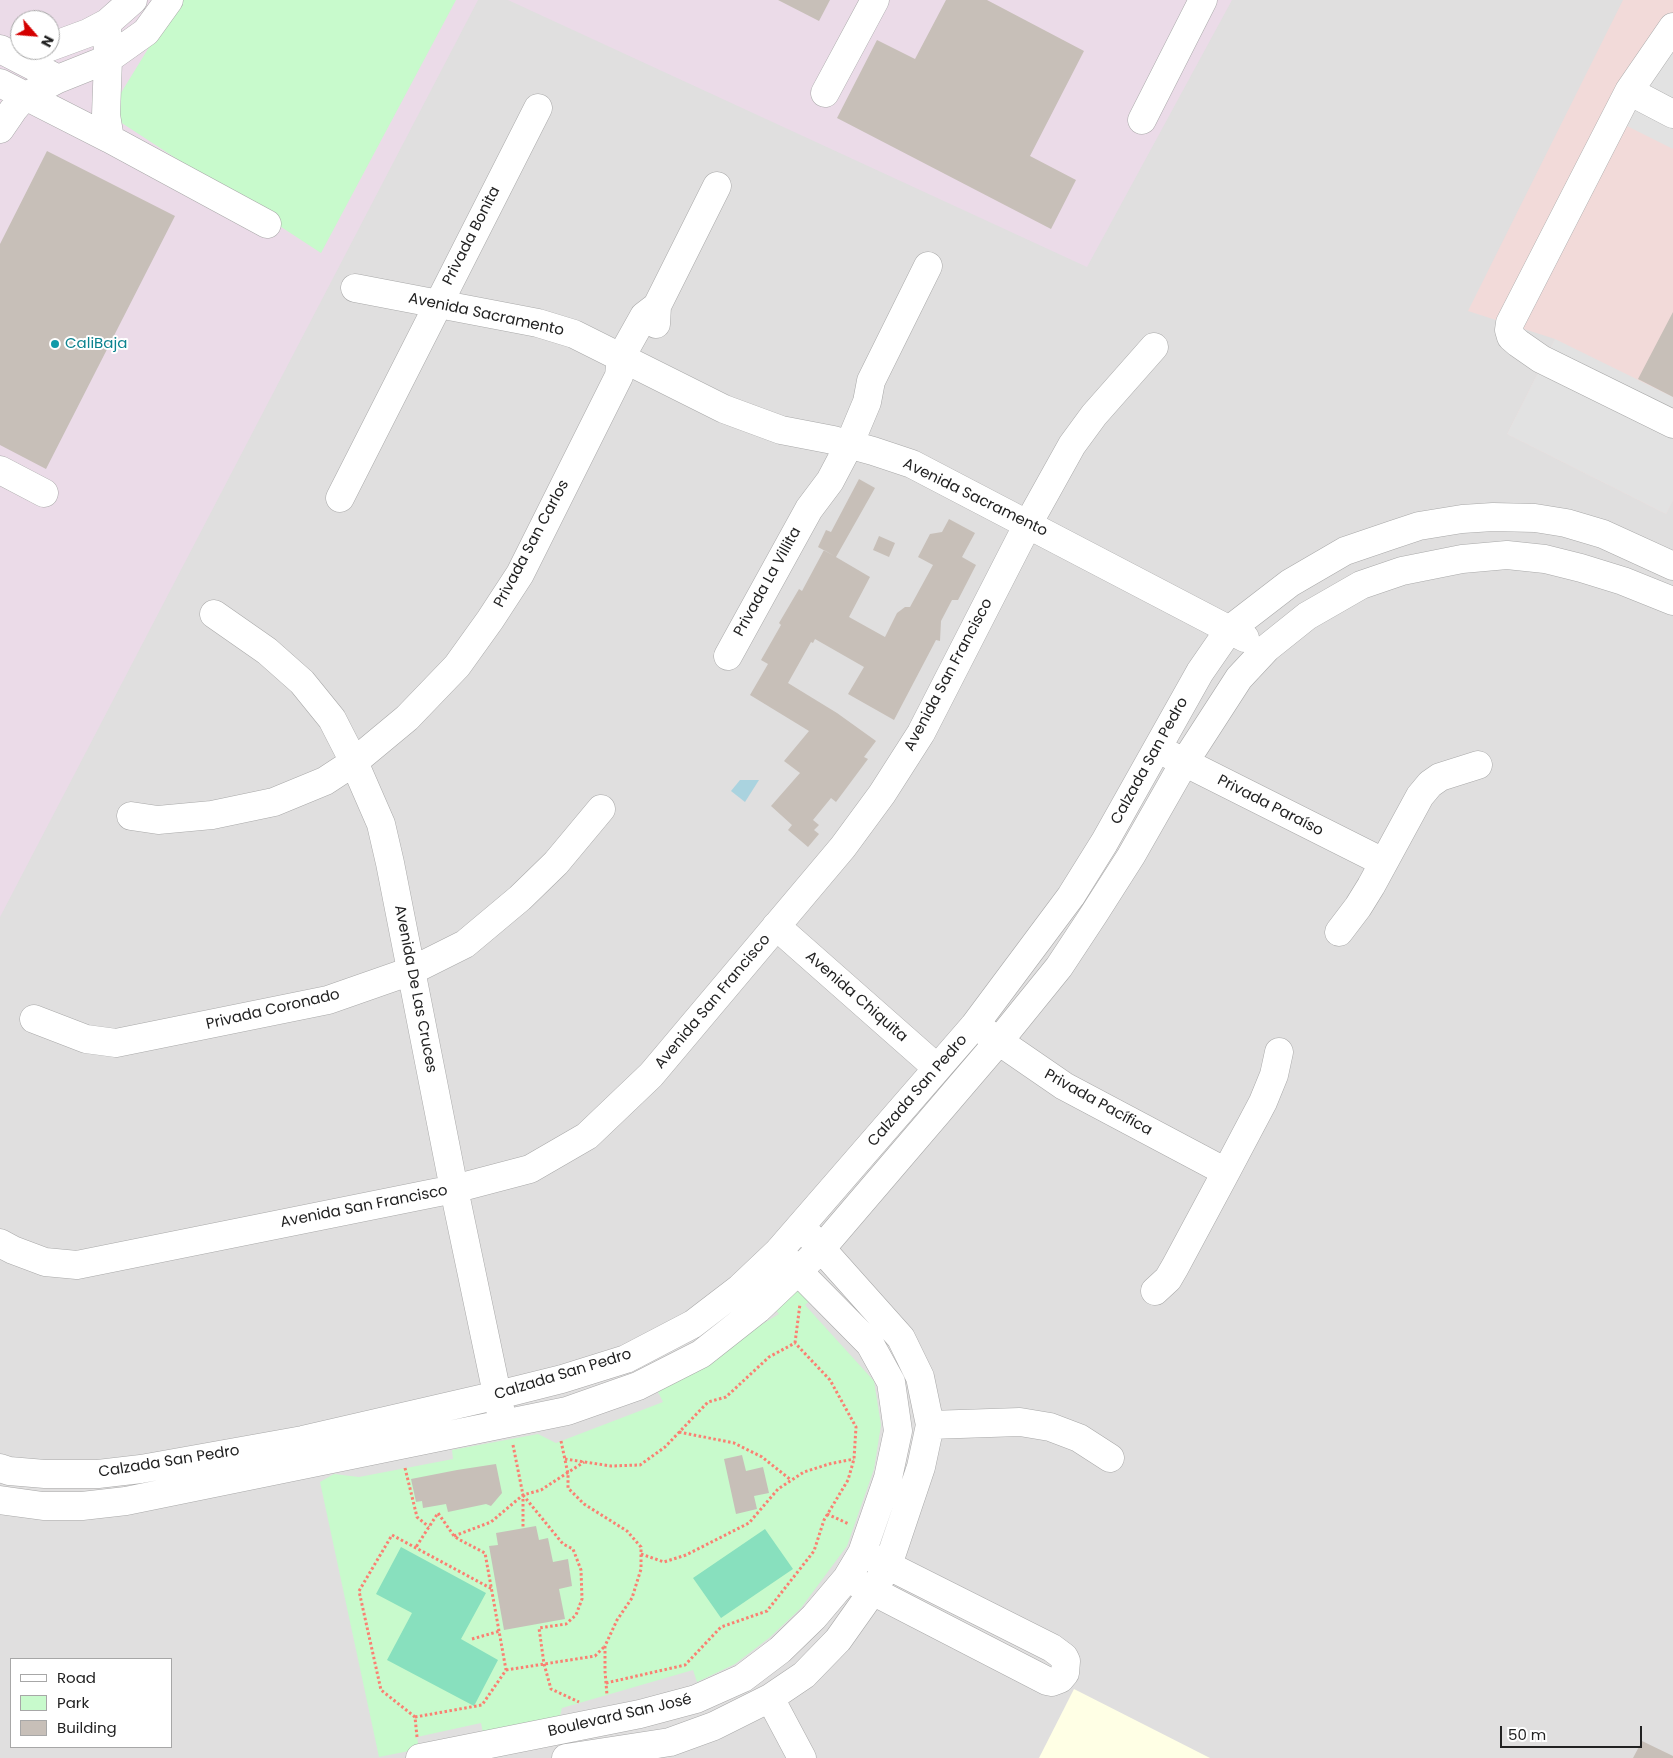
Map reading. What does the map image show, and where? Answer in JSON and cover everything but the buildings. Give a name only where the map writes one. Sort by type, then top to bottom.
[{"type":"street","points":[[60,43],[88,33],[106,23],[133,0]]},
{"type":"street","points":[[0,129],[24,97],[58,79],[108,59],[146,32],[169,0]]},
{"type":"street","points":[[826,93],[875,0]]},
{"type":"street","points":[[1142,120],[1203,0]]},
{"type":"street","points":[[106,23],[108,59],[106,99],[110,139]]},
{"type":"street","points":[[1673,27],[1629,91],[1508,330],[1518,343],[1541,359],[1673,424]]},
{"type":"street","points":[[21,60],[58,79]]},
{"type":"street","points":[[0,84],[110,139],[267,224]]},
{"type":"street","points":[[1629,91],[1670,105]]},
{"type":"street","name":"Privada Bonita","points":[[340,498],[538,108]]},
{"type":"street","name":"Privada San Carlos","points":[[131,816],[158,820],[212,815],[274,802],[325,781],[354,762],[407,718],[457,666],[520,574],[625,366],[644,316],[658,306],[717,186]]},
{"type":"street","name":"Privada La Villita","points":[[728,656],[809,509],[811,486],[841,443],[858,395],[871,381],[928,266]]},
{"type":"street","name":"Avenida Sacramento","points":[[355,288],[538,323],[574,334],[625,366],[724,410],[781,430],[873,451],[912,464],[1229,630],[1267,648]]},
{"type":"street","name":"Avenida San Francisco","points":[[0,1243],[45,1262],[77,1265],[454,1189],[530,1168],[587,1136],[651,1075],[843,847],[887,786],[921,733],[1028,524],[1072,445],[1094,415],[1154,347]]},
{"type":"street","points":[[0,470],[44,493]]},
{"type":"street","name":"Calzada San Pedro","points":[[0,1500],[43,1506],[82,1506],[126,1501],[306,1452],[498,1395],[562,1379],[626,1359],[693,1324],[740,1288],[778,1252],[974,1026],[1071,896],[1158,749],[1200,672],[1229,630],[1290,583],[1345,552],[1419,526],[1462,519],[1493,517],[1527,518],[1566,523],[1603,534],[1673,566]]},
{"type":"street","name":"Calzada San Pedro","points":[[0,1468],[9,1471],[45,1474],[98,1474],[508,1432],[638,1386],[700,1354],[758,1309],[800,1284],[821,1249],[999,1041],[1059,966],[1131,856],[1184,762],[1240,678],[1267,648],[1307,616],[1361,585],[1402,571],[1462,559],[1507,555],[1545,559],[1581,568],[1623,581],[1673,601]]},
{"type":"street","name":"Avenida De Las Cruces","points":[[214,614],[267,650],[302,682],[332,719],[354,762],[381,824],[454,1189],[498,1395],[508,1432]]},
{"type":"street","name":"Privada Paraíso","points":[[1158,749],[1383,862]]},
{"type":"street","points":[[1339,932],[1358,907],[1420,796],[1430,784],[1440,777],[1478,764]]},
{"type":"street","name":"Privada Coronado","points":[[34,1019],[86,1039],[116,1043],[328,1000],[411,971],[465,944],[520,898],[556,863],[602,809]]},
{"type":"street","name":"Avenida Chiquita","points":[[776,926],[937,1068]]},
{"type":"street","name":"Privada Pacífica","points":[[974,1026],[999,1041],[1050,1078],[1226,1172]]},
{"type":"street","points":[[1155,1291],[1168,1279],[1226,1172],[1262,1102],[1274,1074],[1279,1052]]},
{"type":"street","name":"Boulevard San José","points":[[576,1757],[670,1742],[714,1726],[770,1698],[804,1675],[838,1640],[872,1592],[888,1565],[921,1467],[930,1425],[920,1377],[901,1338],[802,1226]]},
{"type":"street","name":"Boulevard San José","points":[[419,1748],[474,1753],[578,1715],[640,1714],[696,1699],[743,1678],[780,1650],[814,1617],[847,1578],[862,1553],[888,1478],[898,1431],[891,1382],[870,1344],[800,1284],[778,1252]]},
{"type":"street","points":[[930,1425],[1020,1422],[1050,1427],[1079,1438],[1110,1458]]},
{"type":"street","points":[[43,1506],[45,1474]]},
{"type":"street","points":[[847,1578],[1047,1681],[1052,1682],[1060,1679],[1064,1673],[1066,1661],[1064,1657],[1052,1648],[862,1553]]},
{"type":"street","points":[[770,1698],[802,1758]]},
{"type":"street","points":[[576,1757],[578,1715]]},
{"type":"path","points":[[606,1683],[685,1665],[721,1627],[767,1612],[814,1550],[827,1514],[848,1480],[854,1459],[856,1427],[830,1380],[796,1344],[800,1284]]},
{"type":"path","points":[[565,1459],[611,1466],[640,1465],[665,1447],[708,1402],[726,1397],[769,1357],[796,1344]]},
{"type":"path","points":[[508,1432],[523,1495],[523,1528]]},
{"type":"path","points":[[678,1432],[734,1443],[762,1457],[791,1480]]},
{"type":"path","points":[[506,1670],[595,1656],[605,1646],[617,1620],[632,1598],[640,1569],[641,1547],[627,1530],[584,1504],[568,1488],[568,1474],[561,1442]]},
{"type":"path","points":[[641,1554],[664,1562],[686,1555],[749,1523],[778,1489],[804,1472],[854,1459]]},
{"type":"path","points":[[454,1536],[491,1522],[523,1495],[541,1490],[584,1462]]},
{"type":"path","points":[[405,1468],[417,1517],[429,1527]]},
{"type":"path","points":[[523,1495],[563,1544],[573,1549],[581,1570],[582,1599],[576,1615],[566,1624],[539,1628],[544,1664],[551,1688],[578,1715]]},
{"type":"path","points":[[415,1717],[482,1705],[506,1670],[485,1553],[454,1536],[438,1514],[416,1547]]},
{"type":"path","points":[[827,1514],[854,1526]]},
{"type":"path","points":[[419,1748],[415,1717],[381,1690],[359,1591],[392,1534],[492,1588]]},
{"type":"path","points":[[472,1639],[500,1632]]},
{"type":"path","points":[[605,1646],[607,1695]]},
{"type":"shaded area","points":[[0,0],[1673,0],[1673,1758],[0,1758]]},
{"type":"shaded area","points":[[0,0],[478,0],[0,917]]},
{"type":"shaded area","points":[[508,0],[1232,0],[1087,267]]},
{"type":"shaded area","points":[[1623,0],[1673,0],[1673,500],[1666,514],[1507,434],[1555,339],[1468,311]]},
{"type":"shaded area","points":[[1673,47],[1673,149],[1627,126],[1657,67]]},
{"type":"shaded area","points":[[1555,339],[1673,397],[1673,500],[1666,514],[1507,434]]},
{"type":"shaded area","points":[[1074,1689],[1210,1758],[1039,1758]]},
{"type":"green space","points":[[178,0],[456,0],[321,253],[108,114]]},
{"type":"green space","points":[[801,1286],[813,1298],[805,1305],[874,1381],[881,1425],[874,1469],[847,1546],[801,1608],[769,1638],[735,1664],[697,1682],[693,1670],[562,1708],[560,1716],[483,1733],[481,1723],[417,1737],[419,1749],[379,1757],[320,1482],[334,1474],[359,1477],[453,1459],[452,1450],[538,1434],[556,1443],[663,1402],[656,1388],[779,1314],[775,1309]]},
{"type":"green space","points":[[765,1529],[793,1569],[721,1618],[693,1578]]},
{"type":"green space","points":[[401,1547],[486,1593],[461,1639],[498,1660],[474,1706],[387,1660],[412,1613],[376,1594]]},
{"type":"water","points":[[740,780],[759,780],[745,802],[731,791]]},
{"type":"place","name":"CaliBaja","points":[[55,344]]}]
